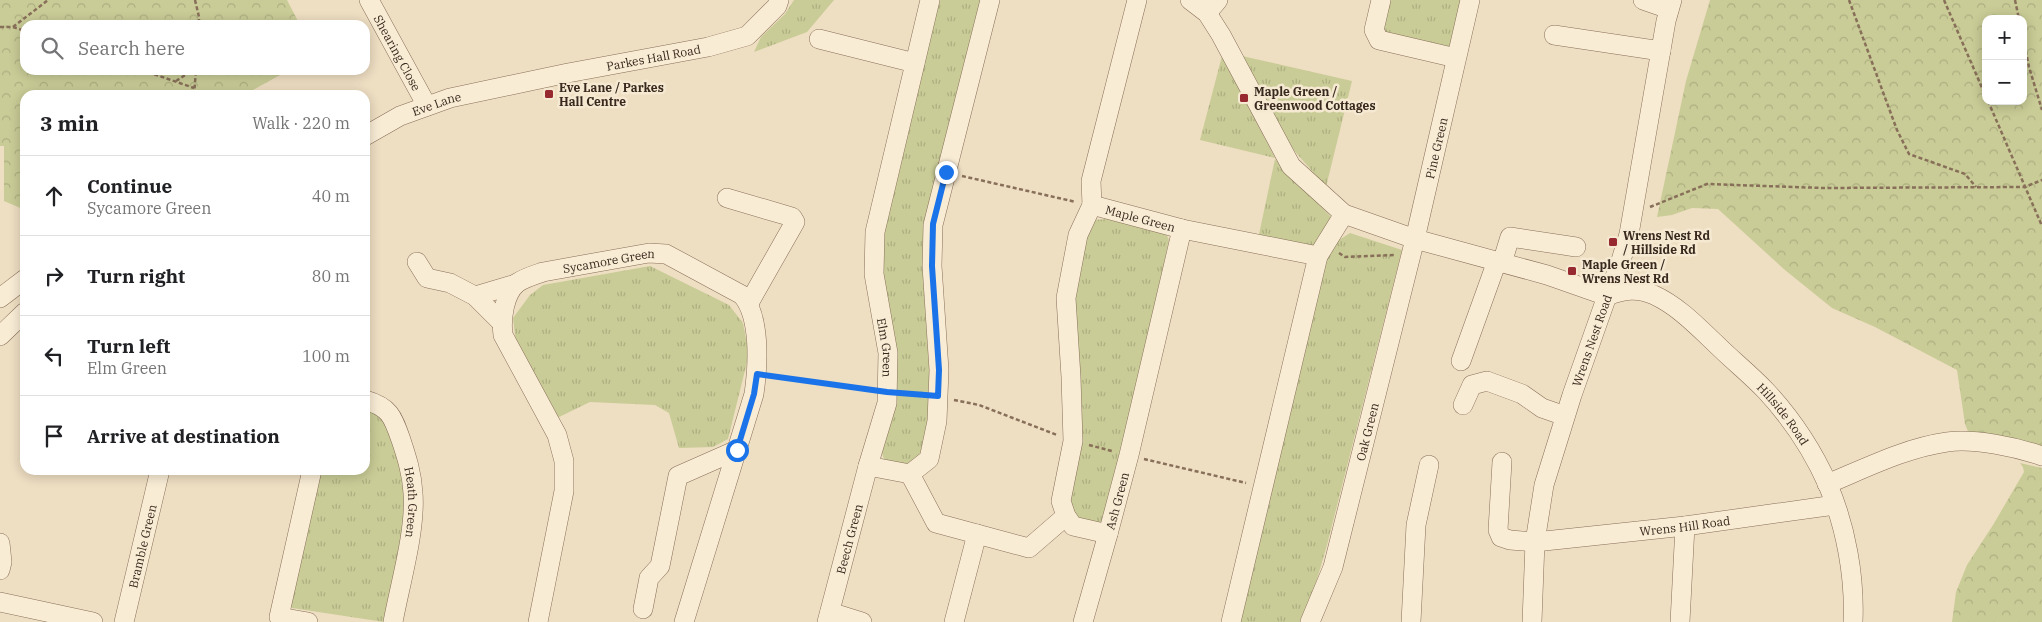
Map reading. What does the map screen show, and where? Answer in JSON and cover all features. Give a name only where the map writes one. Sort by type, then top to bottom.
[{"type":"street","name":"Shearing Close","points":[[369,0],[427,106]]},
{"type":"street","name":"Parkes Hall Road","points":[[513,85],[708,46],[747,36],[777,6],[779,0]]},
{"type":"street","name":"Elm Green","points":[[868,466],[887,402],[888,353],[874,274],[875,232],[930,0]]},
{"type":"street","points":[[868,466],[910,474],[929,459],[937,421],[939,370],[932,266],[933,224],[990,0]]},
{"type":"street","name":"Maple Green","points":[[1137,0],[1091,181],[1092,205],[1182,229],[1322,250]]},
{"type":"street","points":[[1190,0],[1212,7],[1221,34],[1291,166],[1344,214],[1412,248],[1500,262],[1547,275],[1607,296]]},
{"type":"street","points":[[1381,0],[1374,30],[1379,40],[1456,58]]},
{"type":"street","name":"Pine Green","points":[[1412,248],[1470,0]]},
{"type":"street","points":[[1643,0],[1670,5]]},
{"type":"street","name":"Wrens Nest Road","points":[[1532,622],[1535,542],[1544,485],[1565,416],[1619,267],[1629,234],[1670,5]]},
{"type":"street","points":[[1554,35],[1661,51]]},
{"type":"street","points":[[819,39],[915,63]]},
{"type":"street","name":"Eve Lane","points":[[370,133],[400,116],[450,98],[513,85]]},
{"type":"street","points":[[684,622],[754,394],[757,374],[756,336],[749,303],[795,222],[792,217],[727,198]]},
{"type":"street","points":[[910,474],[936,523],[976,534],[1029,548],[1066,516],[1061,501],[1072,441],[1071,377],[1066,298],[1078,235],[1092,205]]},
{"type":"street","points":[[1231,622],[1322,250],[1344,214]]},
{"type":"street","name":"Ash Green","points":[[1066,516],[1073,526],[1108,534],[1129,455],[1182,229]]},
{"type":"street","points":[[1461,361],[1510,237],[1576,247]]},
{"type":"street","name":"Oak Green","points":[[1310,622],[1333,567],[1412,248]]},
{"type":"street","name":"Sycamore Green","points":[[475,296],[516,284],[543,272],[649,253],[666,254],[742,295],[749,303]]},
{"type":"street","points":[[417,262],[427,278],[450,283],[475,296],[502,323]]},
{"type":"street","points":[[0,298],[20,283]]},
{"type":"street","points":[[516,284],[504,309],[503,335],[558,435],[564,461],[564,491],[538,622]]},
{"type":"street","name":"Hillside Road","points":[[1607,296],[1626,289],[1654,294],[1684,314],[1766,391],[1795,428],[1816,460],[1835,504],[1846,543],[1854,605],[1853,622]]},
{"type":"street","points":[[0,336],[20,317]]},
{"type":"street","points":[[1463,405],[1472,385],[1487,382],[1522,394],[1542,408],[1565,416]]},
{"type":"street","name":"Heath Green","points":[[370,402],[386,409],[394,422],[409,465],[413,494],[412,520],[393,622]]},
{"type":"street","points":[[1827,484],[1914,449],[1949,441],[2006,446],[2042,456]]},
{"type":"street","points":[[643,609],[649,578],[660,566],[678,476],[737,450]]},
{"type":"street","name":"Wrens Hill Road","points":[[1502,462],[1498,530],[1501,537],[1510,540],[1535,542],[1685,526],[1835,504]]},
{"type":"street","points":[[1411,622],[1416,525],[1429,465]]},
{"type":"street","name":"Beech Green","points":[[862,622],[828,617],[868,466]]},
{"type":"street","name":"Bramble Green","points":[[124,622],[159,475]]},
{"type":"street","points":[[308,622],[278,619],[311,475]]},
{"type":"street","points":[[1680,622],[1685,526]]},
{"type":"street","points":[[954,622],[976,534]]},
{"type":"street","points":[[1083,622],[1108,534]]},
{"type":"street","points":[[0,543],[2,562],[0,570]]},
{"type":"street","points":[[0,602],[93,622]]},
{"type":"path","points":[[21,20],[48,0]]},
{"type":"path","points":[[195,0],[199,20]]},
{"type":"path","points":[[1849,0],[1897,130],[1909,154],[1965,174],[1976,187]]},
{"type":"path","points":[[1944,0],[1982,87]]},
{"type":"path","points":[[2015,0],[2018,15]]},
{"type":"path","points":[[13,26],[20,21]]},
{"type":"path","points":[[0,26],[13,26],[20,29]]},
{"type":"path","points":[[2027,57],[2042,110]]},
{"type":"path","points":[[157,75],[194,88],[194,75]]},
{"type":"path","points":[[176,81],[186,75]]},
{"type":"path","points":[[1990,105],[2042,226]]},
{"type":"path","points":[[946,172],[1092,205]]},
{"type":"path","points":[[1633,214],[1707,184],[1823,188],[2025,187],[2042,180]]},
{"type":"path","points":[[1322,250],[1344,257],[1404,255],[1412,248]]},
{"type":"path","points":[[757,374],[887,392],[938,396],[979,404],[1072,441],[1263,488]]},
{"type":"green space","points":[[0,0],[287,0],[297,20],[20,20],[20,75],[280,75],[253,90],[20,90],[20,208],[4,201],[4,146],[0,146]]},
{"type":"green space","points":[[794,0],[834,0],[807,32],[754,52],[761,37],[785,14]]},
{"type":"green space","points":[[939,0],[982,0],[924,238],[924,291],[931,337],[935,394],[923,457],[913,464],[904,466],[884,459],[881,450],[881,235]]},
{"type":"green space","points":[[1387,0],[1463,0],[1450,49],[1379,31]]},
{"type":"green space","points":[[1710,0],[2042,0],[2042,448],[1969,434],[1965,424],[1957,370],[1875,327],[1832,308],[1785,270],[1718,209],[1692,208],[1672,215],[1657,217],[1686,81]]},
{"type":"green space","points":[[1222,56],[1275,158],[1200,140]]},
{"type":"green space","points":[[1242,56],[1352,81],[1326,187],[1284,139]]},
{"type":"green space","points":[[1275,159],[1331,217],[1326,235],[1312,252],[1258,239]]},
{"type":"green space","points":[[1107,219],[1166,234],[1169,240],[1139,376],[1101,528],[1079,523],[1068,503],[1073,299],[1081,242],[1093,220]]},
{"type":"green space","points":[[1350,233],[1402,250],[1327,545],[1306,617],[1301,622],[1236,622],[1320,267],[1336,242]]},
{"type":"green space","points":[[650,266],[729,305],[743,323],[749,354],[728,439],[713,447],[679,448],[669,413],[655,405],[590,402],[557,418],[516,343],[513,318],[530,295],[543,285]]},
{"type":"green space","points":[[370,408],[378,410],[390,428],[407,488],[407,519],[391,609],[384,622],[292,608],[289,596],[318,475],[370,475]]},
{"type":"green space","points":[[2020,463],[2042,468],[2042,622],[1952,622],[1956,592],[1967,565],[2024,472]]},
{"type":"place","name":"Eve Lane / Parkes Hall Centre","points":[[549,94]]},
{"type":"place","name":"Maple Green / Greenwood Cottages","points":[[1244,98]]},
{"type":"place","name":"Wrens Nest Rd / Hillside Rd","points":[[1613,242]]},
{"type":"place","name":"Maple Green / Wrens Nest Rd","points":[[1572,271]]},
{"type":"route","points":[[737,450],[754,394],[757,374],[887,392],[938,396],[939,370],[932,266],[933,224],[946,172]]}]
